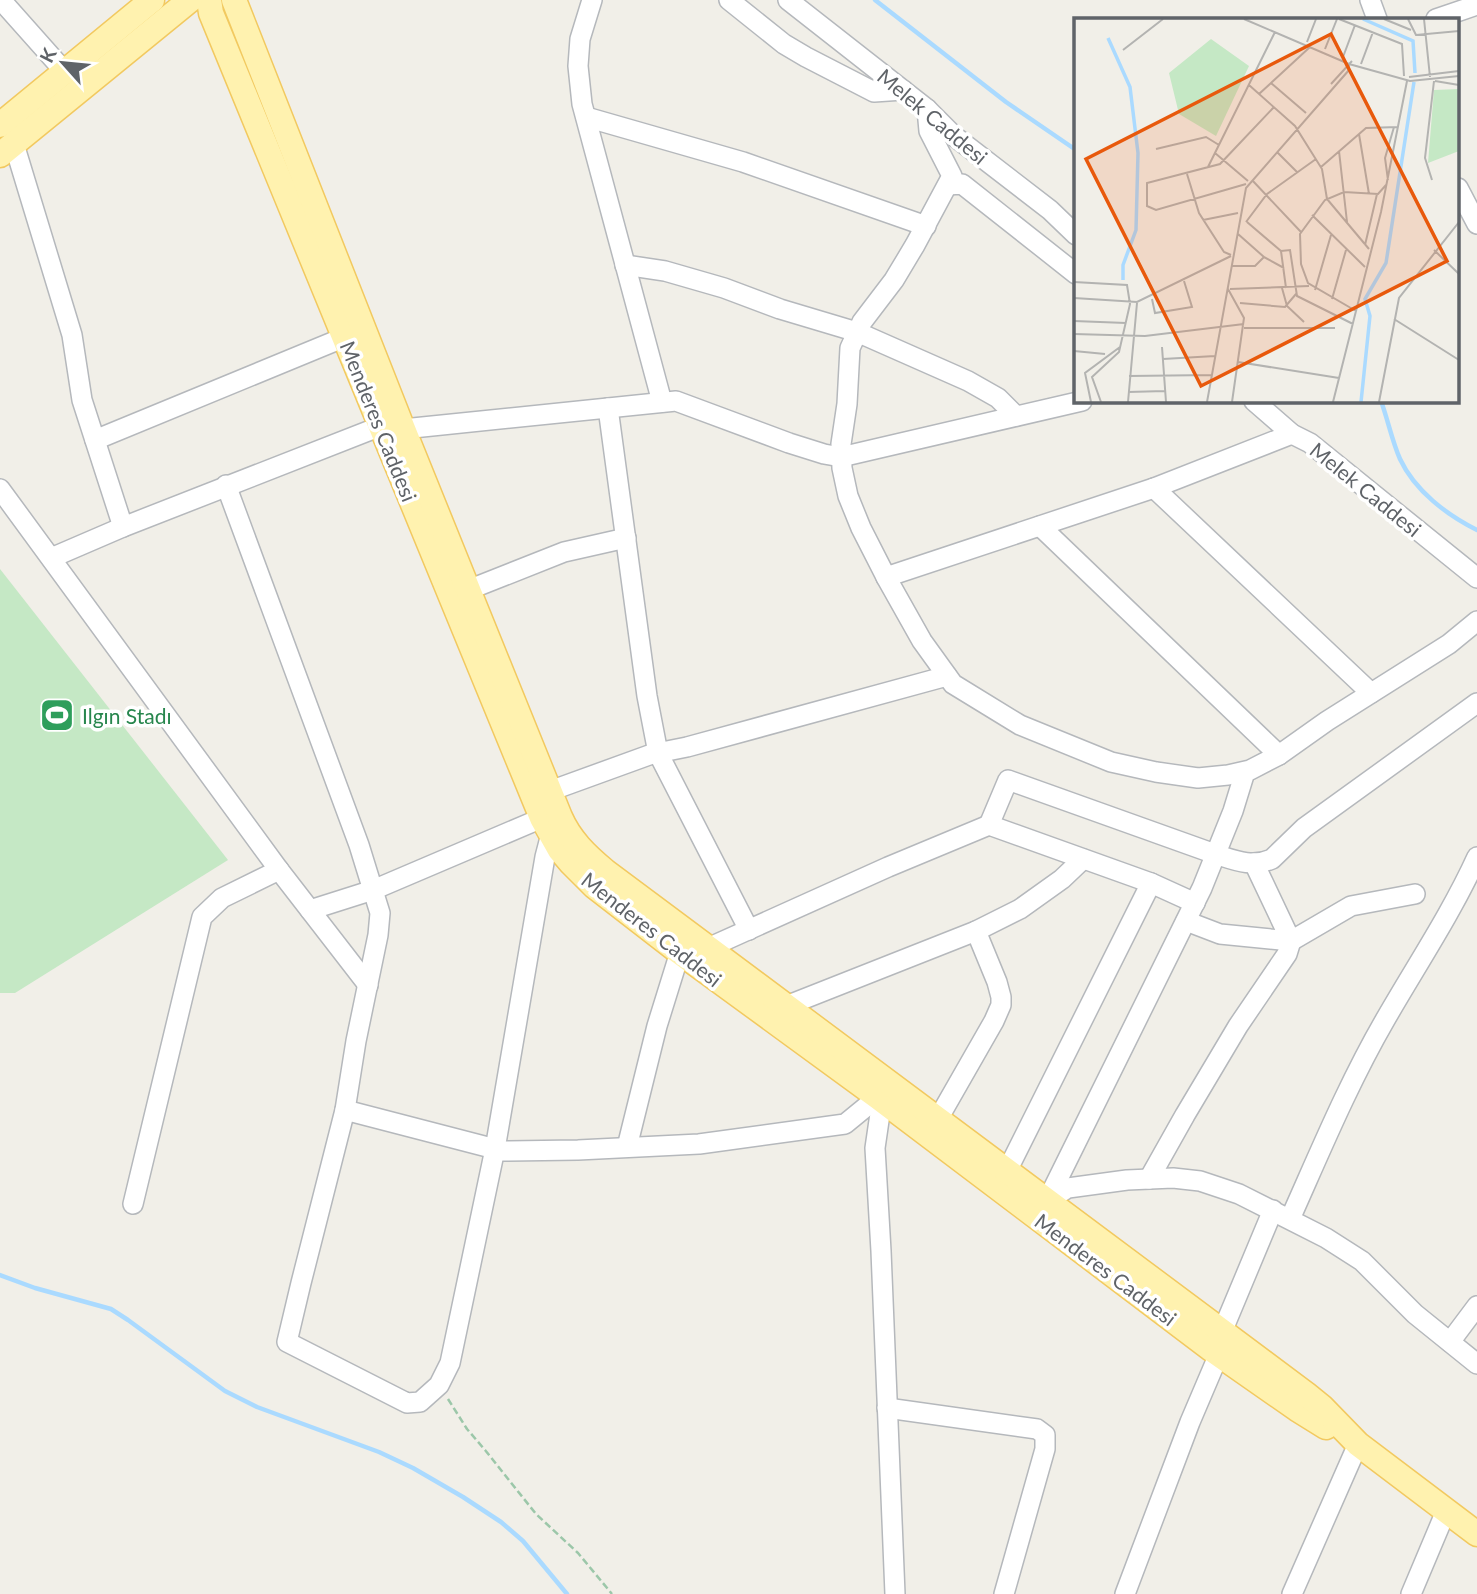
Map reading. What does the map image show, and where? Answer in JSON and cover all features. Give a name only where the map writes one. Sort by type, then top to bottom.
[{"type":"main road","points":[[5,142],[65,72],[151,0]]},
{"type":"main road","points":[[5,142],[190,0]]},
{"type":"main road","name":"Menderes Caddesi","points":[[209,0],[211,13],[345,337],[392,427],[468,590],[566,829],[574,841],[605,871],[1046,1201],[1297,1409],[1357,1444],[1477,1534]]},
{"type":"main road","name":"Menderes Caddesi","points":[[234,0],[392,427],[547,826],[560,850],[594,886],[680,952],[1220,1343]]},
{"type":"street","points":[[1,0],[65,72]]},
{"type":"street","points":[[592,0],[580,39],[578,66],[582,104],[662,402]]},
{"type":"street","points":[[729,0],[784,44],[806,57],[874,92],[903,90]]},
{"type":"street","name":"Melek Caddesi","points":[[788,0],[928,109],[954,136],[1050,210],[1074,233]]},
{"type":"street","points":[[1370,0],[1377,18]]},
{"type":"street","points":[[1439,18],[1477,5]]},
{"type":"street","points":[[928,109],[929,131],[951,176],[926,226],[894,280],[862,321],[850,348],[841,444],[842,468],[848,496],[886,577],[922,641],[953,684],[1020,725],[1111,762],[1198,778],[1228,775],[1245,772],[1279,755],[1327,721],[1449,644],[1477,621]]},
{"type":"street","points":[[586,117],[743,162],[926,226]]},
{"type":"street","points":[[5,142],[72,335],[82,400],[123,527]]},
{"type":"street","points":[[948,185],[962,184],[1074,272]]},
{"type":"street","points":[[1460,192],[1477,224]]},
{"type":"street","points":[[625,265],[665,271],[724,288],[780,309],[857,332],[968,381],[998,398],[1016,416]]},
{"type":"street","points":[[95,440],[345,337]]},
{"type":"street","points":[[51,558],[226,485],[392,427],[676,401],[800,447],[842,457],[1078,402]]},
{"type":"street","name":"Melek Caddesi","points":[[1255,402],[1292,434],[1310,443],[1477,578]]},
{"type":"street","points":[[608,408],[647,696],[658,753],[749,930]]},
{"type":"street","points":[[886,577],[1154,488],[1292,434]]},
{"type":"street","points":[[226,485],[359,845],[373,890],[380,913],[379,935],[356,1041],[345,1110],[287,1342],[407,1403],[420,1402],[439,1385],[450,1363],[495,1149],[545,857],[547,826],[373,890],[310,910]]},
{"type":"street","points":[[1154,488],[1371,693]]},
{"type":"street","points":[[0,489],[279,870],[368,985]]},
{"type":"street","points":[[1040,526],[1279,755]]},
{"type":"street","points":[[468,590],[564,552],[626,537]]},
{"type":"street","points":[[550,791],[658,753],[947,676]]},
{"type":"street","points":[[989,825],[1009,780],[1215,854],[1247,864],[1265,862],[1272,859],[1304,828],[1477,703]]},
{"type":"street","points":[[1046,1201],[1195,903],[1233,811],[1245,772]]},
{"type":"street","points":[[708,948],[887,867],[989,825],[1151,883],[1195,903]]},
{"type":"street","points":[[1125,1594],[1220,1343],[1281,1215],[1367,1053],[1477,857]]},
{"type":"street","points":[[786,1006],[976,931],[1020,909],[1062,879],[1083,859]]},
{"type":"street","points":[[1149,1179],[1238,1026],[1287,954],[1291,941],[1254,863]]},
{"type":"street","points":[[133,1204],[202,917],[222,898],[279,870]]},
{"type":"street","points":[[1007,1171],[1151,883]]},
{"type":"street","points":[[1186,921],[1220,934],[1291,941],[1351,906],[1415,894]]},
{"type":"street","points":[[938,1119],[1000,1006],[997,982],[976,931]]},
{"type":"street","points":[[626,1147],[657,1026],[680,952]]},
{"type":"street","points":[[345,1110],[503,1151],[699,1144],[845,1124],[880,1099]]},
{"type":"street","points":[[880,1099],[875,1148],[895,1594]]},
{"type":"street","points":[[1046,1201],[1068,1188],[1173,1178],[1200,1181],[1239,1194],[1326,1238],[1362,1261],[1415,1314],[1477,1364]]},
{"type":"street","points":[[1450,1342],[1477,1306]]},
{"type":"street","points":[[887,1408],[1037,1429],[1045,1435],[1045,1449],[1004,1594]]},
{"type":"street","points":[[1292,1594],[1357,1444]]},
{"type":"street","points":[[1411,1594],[1446,1511]]},
{"type":"path","points":[[439,1385],[467,1429],[536,1514],[578,1553],[612,1594]]},
{"type":"green space","name":"Ilgın Stadı","points":[[0,569],[228,860],[15,993],[0,993]]},
{"type":"waterway","points":[[875,0],[1006,102],[1074,149]]},
{"type":"waterway","points":[[1381,402],[1406,471],[1433,501],[1477,530]]},
{"type":"waterway","points":[[0,1275],[35,1288],[111,1309],[225,1391],[257,1407],[379,1452],[413,1468],[501,1522],[523,1541],[567,1594]]},
{"type":"place","name":"Ilgın Stadı","points":[[57,715]]}]
